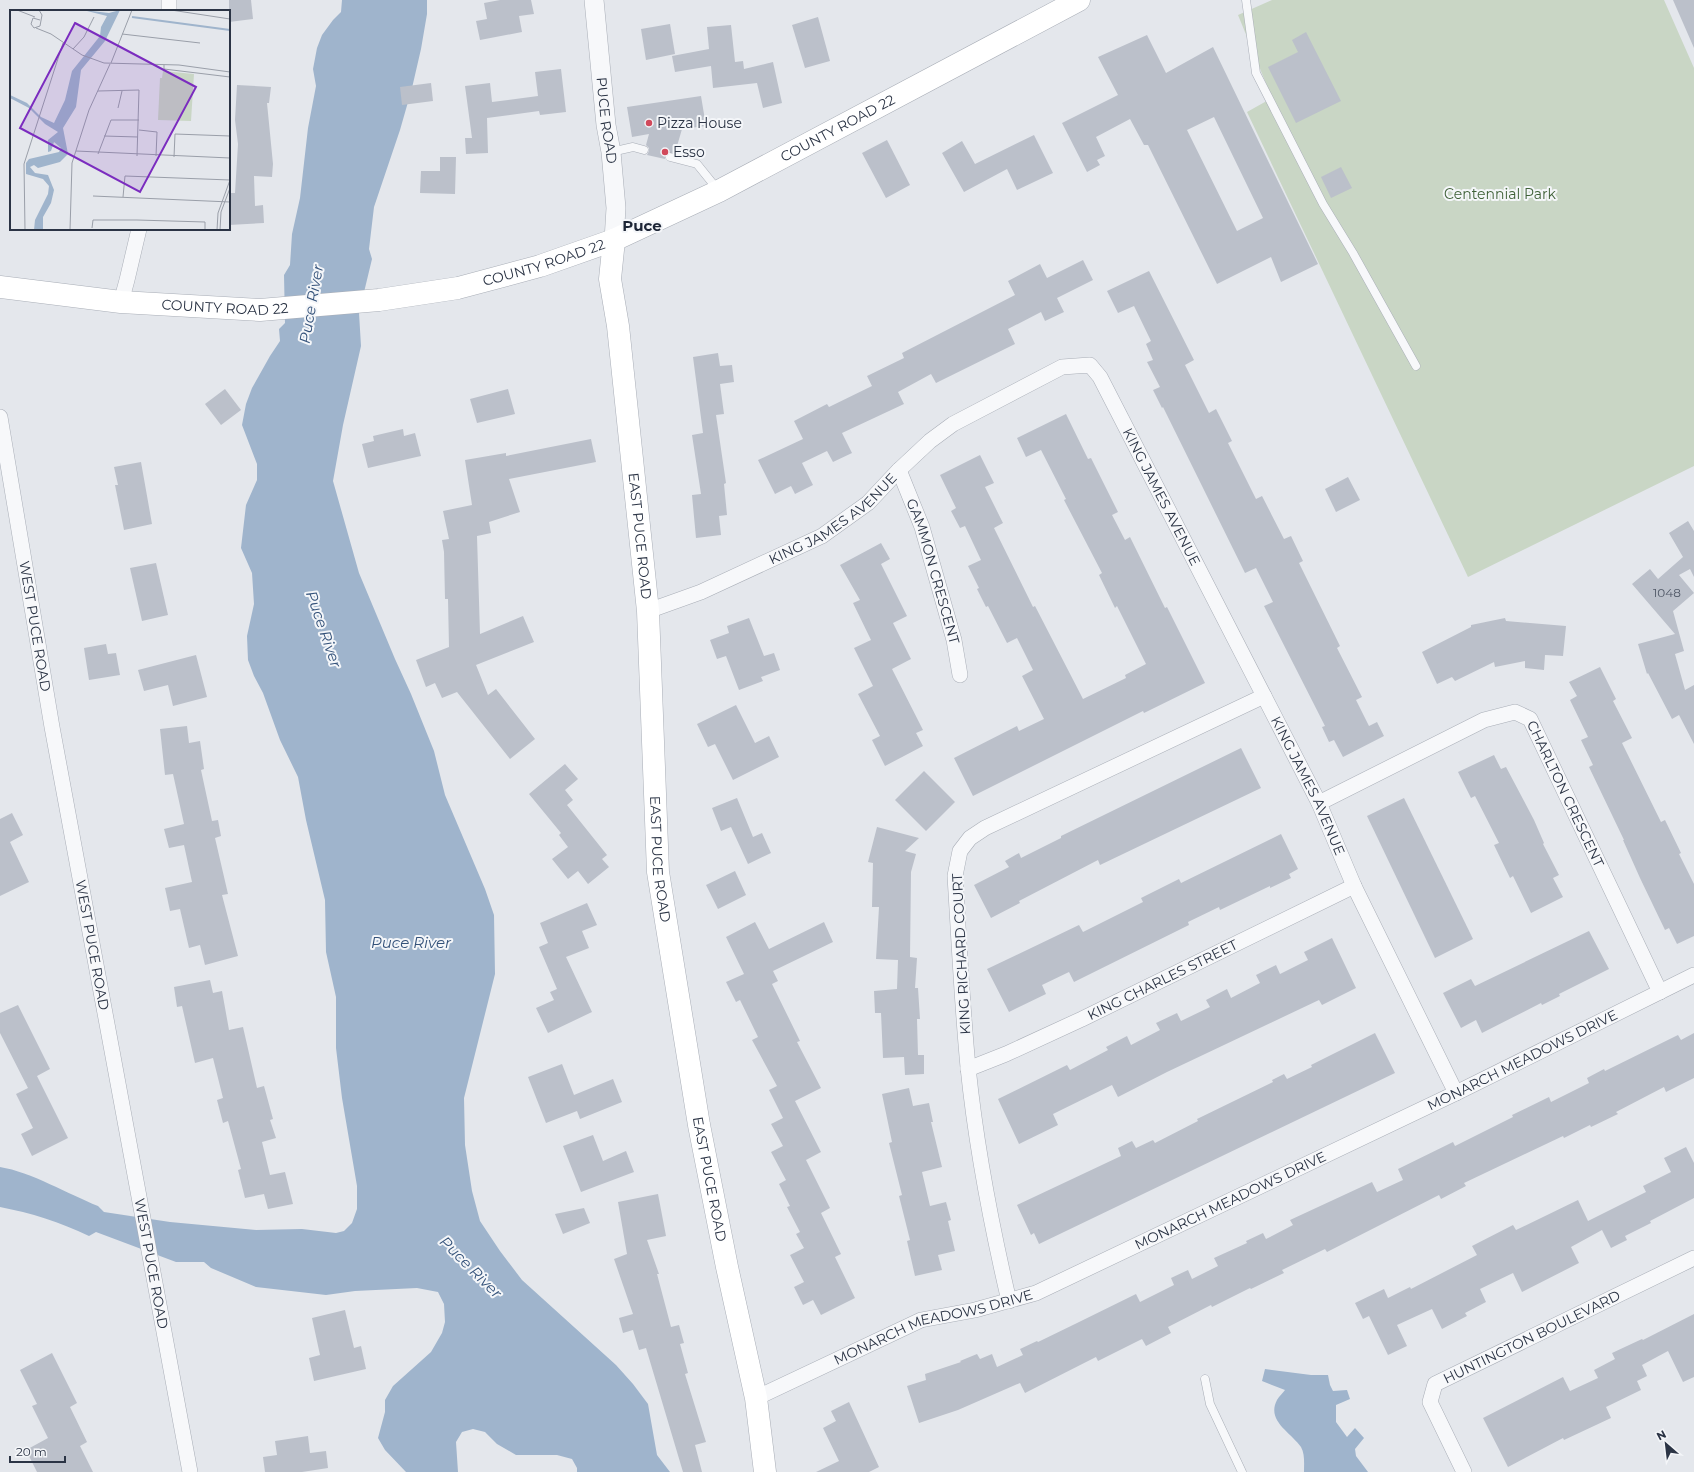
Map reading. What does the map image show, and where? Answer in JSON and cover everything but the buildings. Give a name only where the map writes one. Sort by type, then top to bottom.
[{"type":"main road","name":"COUNTY ROAD 22","points":[[0,287],[120,302],[260,310],[380,300],[458,288],[540,266],[614,240],[719,191],[1079,0]]},
{"type":"main road","name":"EAST PUCE ROAD","points":[[614,240],[610,280],[618,326],[648,611],[658,872],[699,1125],[727,1267],[756,1398],[765,1472]]},
{"type":"street","points":[[168,0],[169,10]]},
{"type":"street","name":"PUCE ROAD","points":[[594,0],[606,125],[611,152],[616,208],[614,240]]},
{"type":"street","points":[[120,302],[128,280],[139,230]]},
{"type":"street","name":"KING JAMES AVENUE","points":[[648,611],[701,592],[822,536],[868,503],[899,470],[930,441],[953,424],[1062,367],[1090,364],[1100,377],[1319,803],[1354,886],[1456,1092]]},
{"type":"street","name":"WEST PUCE ROAD","points":[[0,417],[52,727],[137,1187],[156,1299],[190,1472]]},
{"type":"street","name":"GAMMON CRESCENT","points":[[899,470],[922,527],[954,640],[960,675]]},
{"type":"street","name":"KING RICHARD COURT","points":[[1009,1301],[994,1238],[982,1170],[968,1068],[955,876],[960,851],[970,838],[985,828],[1264,696]]},
{"type":"street","name":"CHARLTON CRESCENT","points":[[1319,803],[1484,720],[1515,712],[1530,719],[1660,992]]},
{"type":"street","name":"KING CHARLES STREET","points":[[968,1068],[1006,1054],[1082,1019],[1354,886]]},
{"type":"street","name":"MONARCH MEADOWS DRIVE","points":[[756,1398],[920,1320],[975,1310],[1036,1293],[1456,1092],[1694,976]]},
{"type":"street","name":"HUNTINGTON BOULEVARD","points":[[1464,1472],[1430,1402],[1435,1384],[1694,1258]]},
{"type":"lane","points":[[1246,0],[1256,73],[1323,204],[1353,252],[1416,366]]},
{"type":"lane","points":[[611,152],[633,147],[644,150]]},
{"type":"lane","points":[[670,157],[697,164],[719,191]]},
{"type":"lane","points":[[1205,1379],[1210,1404],[1242,1472]]},
{"type":"green space","name":"Centennial Park","points":[[1272,0],[1664,0],[1694,68],[1694,466],[1468,577],[1247,112],[1272,98],[1238,15]]},
{"type":"water","name":"Puce River","points":[[342,0],[427,0],[427,14],[412,88],[400,130],[374,207],[369,249],[372,259],[359,313],[361,346],[343,425],[333,481],[359,573],[434,751],[445,795],[485,889],[494,915],[495,974],[464,1098],[465,1145],[472,1191],[480,1221],[522,1280],[616,1365],[648,1404],[657,1455],[670,1472],[577,1472],[577,1468],[572,1459],[557,1455],[516,1455],[497,1444],[485,1432],[473,1429],[462,1432],[456,1442],[458,1472],[406,1472],[385,1450],[378,1438],[385,1412],[385,1400],[393,1386],[431,1352],[442,1333],[445,1322],[444,1304],[438,1292],[417,1288],[355,1291],[326,1295],[256,1287],[211,1268],[204,1262],[176,1262],[96,1232],[89,1236],[45,1218],[0,1207],[0,1167],[37,1178],[98,1206],[104,1212],[170,1222],[256,1230],[302,1229],[336,1233],[344,1231],[352,1223],[357,1209],[357,1186],[342,1098],[336,1048],[336,997],[326,952],[325,900],[306,820],[298,777],[280,740],[263,693],[248,660],[247,636],[254,604],[252,573],[241,548],[246,505],[257,480],[257,464],[242,425],[246,404],[252,388],[280,341],[279,329],[285,323],[284,275],[290,265],[292,234],[300,198],[308,128],[316,86],[313,69],[317,48],[322,35],[341,12]]},
{"type":"water","points":[[1265,1369],[1311,1375],[1328,1375],[1333,1391],[1347,1390],[1350,1399],[1336,1405],[1336,1422],[1347,1437],[1355,1428],[1364,1438],[1355,1449],[1356,1456],[1368,1472],[1304,1472],[1304,1456],[1301,1447],[1281,1426],[1275,1414],[1274,1407],[1277,1400],[1285,1390],[1262,1381]]},
{"type":"place","name":"Pizza House","points":[[649,123]]},
{"type":"place","name":"Esso","points":[[665,152]]},
{"type":"district","name":"Puce","points":[[642,225]]}]
